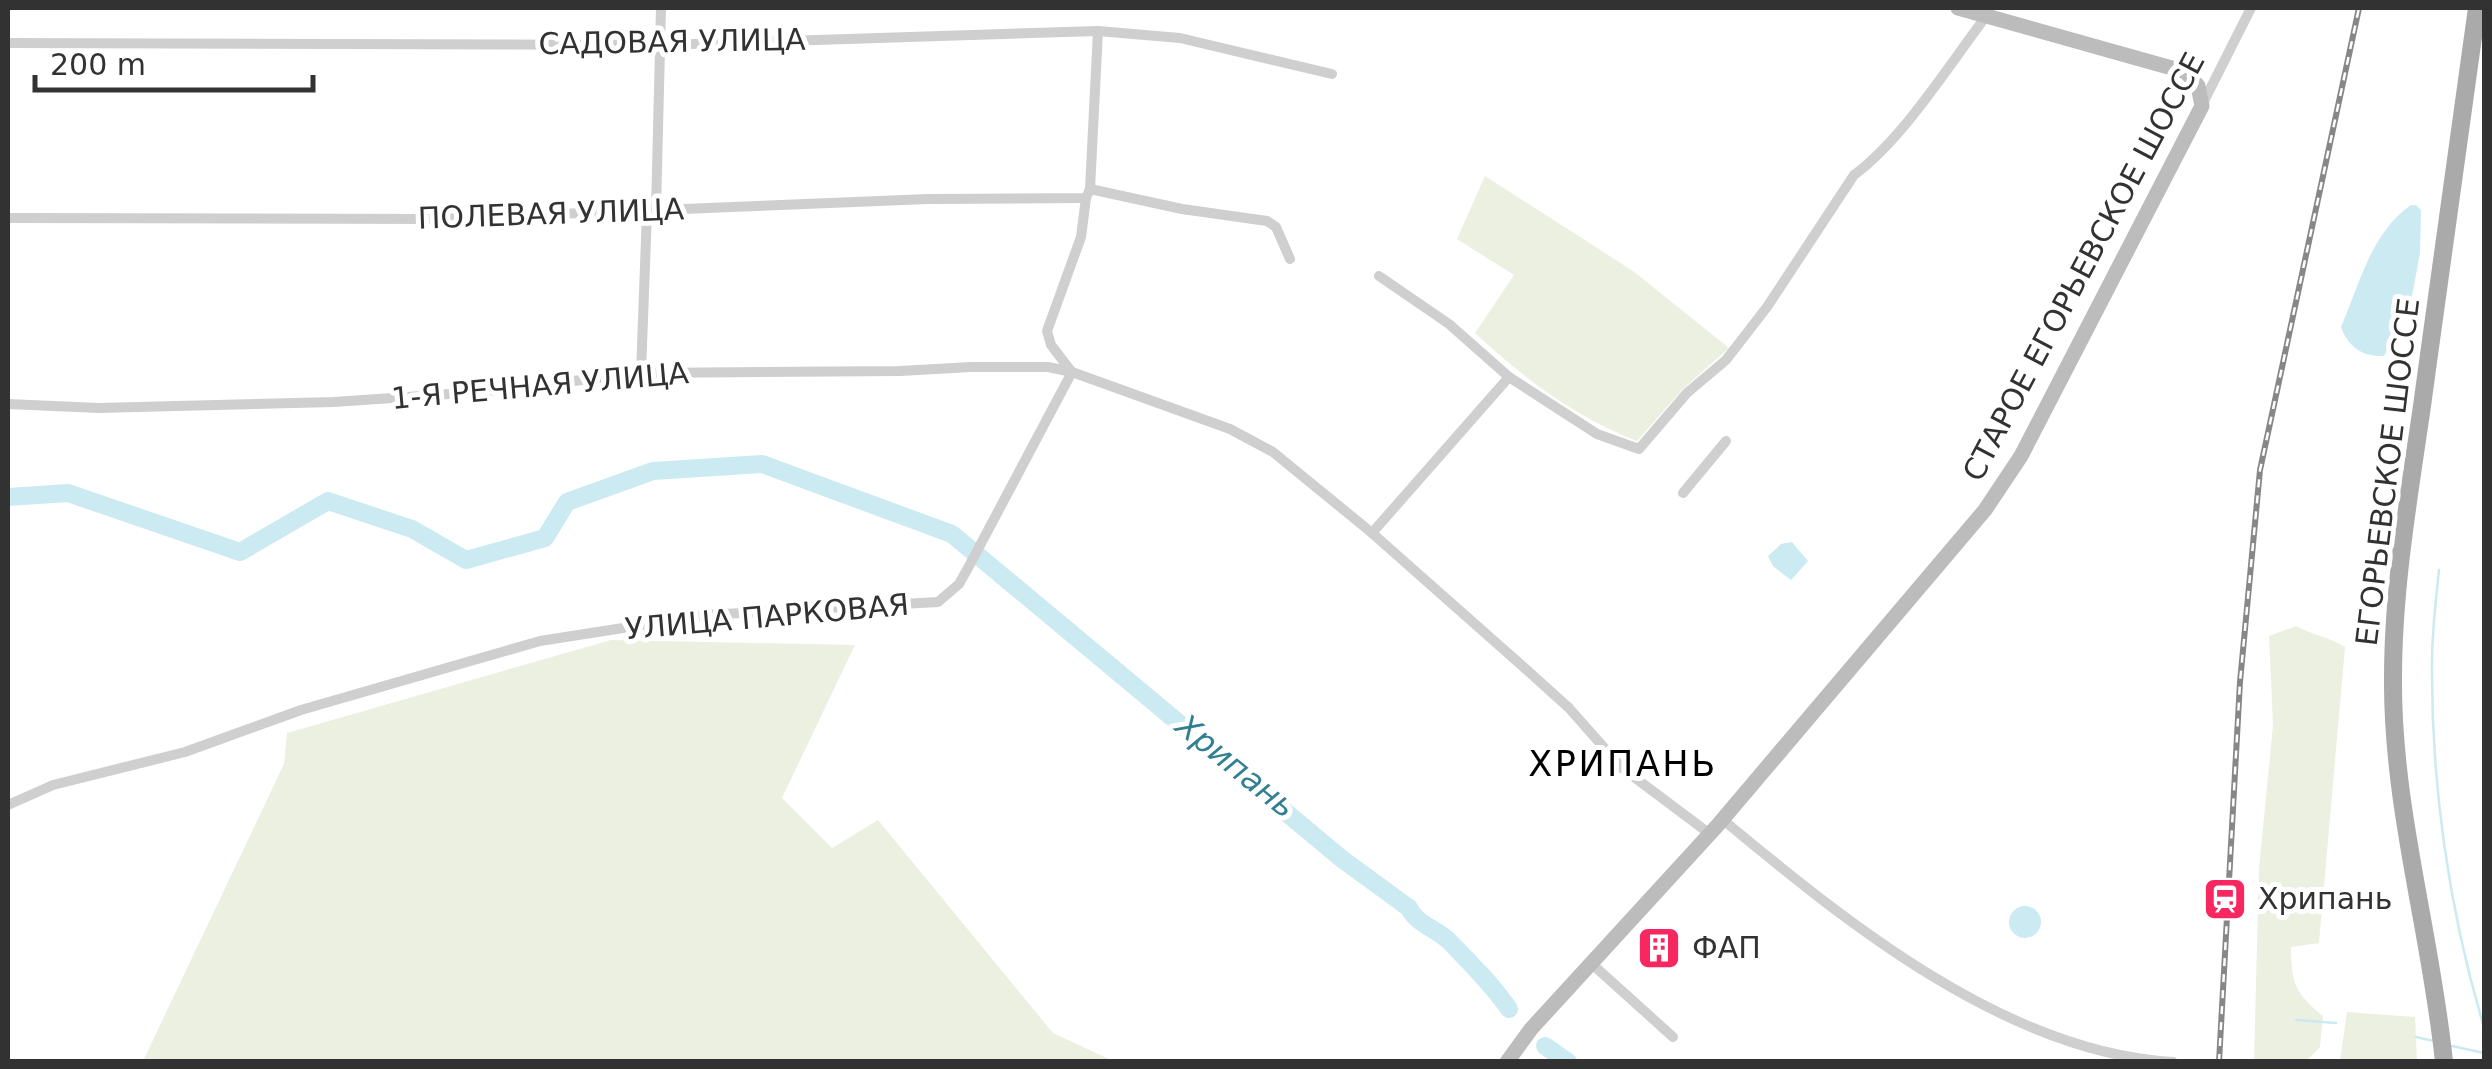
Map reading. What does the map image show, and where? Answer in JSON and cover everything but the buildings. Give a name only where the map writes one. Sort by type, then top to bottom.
[{"type":"main road","points":[[1958,8],[2186,72],[2198,86],[2202,106]]},
{"type":"main road","name":"ЕГОРЬЕВСКОЕ ШОССЕ","points":[[2444,1062],[2404,820],[2394,746],[2392,678],[2402,548],[2477,8]]},
{"type":"main road","name":"СТАРОЕ ЕГОРЬЕВСКОЕ ШОССЕ","points":[[1507,1062],[1531,1030],[1710,834],[2002,485],[2030,439],[2202,106]]},
{"type":"street","points":[[641,374],[661,8]]},
{"type":"street","name":"СТАРОЕ ЕГОРЬЕВСКОЕ ШОССЕ","points":[[2202,106],[2251,8]]},
{"type":"street","points":[[1380,276],[1449,324],[1509,377],[1597,434],[1639,449],[1687,393],[1726,360],[1767,307],[1854,175],[1899,132],[1987,15]]},
{"type":"street","points":[[1072,372],[1051,345],[1047,331],[1081,237],[1088,194],[1098,31]]},
{"type":"street","name":"САДОВАЯ УЛИЦА","points":[[8,43],[659,45],[1098,31],[1180,38],[1332,74]]},
{"type":"street","name":"ПОЛЕВАЯ УЛИЦА","points":[[8,218],[435,219],[1088,194],[1267,220],[1276,227],[1290,259]]},
{"type":"street","name":"1-Я РЕЧНАЯ УЛИЦА","points":[[8,404],[98,408],[334,402],[479,392],[641,374],[970,367],[1072,372],[1167,404],[1244,437],[1297,470],[1569,708],[1622,768],[1710,834]]},
{"type":"street","name":"УЛИЦА ПАРКОВАЯ","points":[[8,805],[53,785],[185,752],[301,710],[551,639],[688,618],[938,602],[959,584],[1072,372]]},
{"type":"street","points":[[1372,534],[1509,377]]},
{"type":"street","points":[[1684,493],[1726,441]]},
{"type":"street","points":[[1722,820],[1808,891],[1948,984],[2020,1021],[2109,1054],[2173,1062]]},
{"type":"street","points":[[1592,964],[1673,1037]]},
{"type":"green space","points":[[1485,176],[1633,271],[1729,348],[1683,389],[1637,441],[1551,395],[1475,333],[1514,275],[1457,239]]},
{"type":"green space","points":[[2296,626],[2345,647],[2319,943],[2291,947],[2296,986],[2323,1016],[2320,1047],[2306,1061],[2254,1061],[2259,869],[2273,725],[2269,636]]},
{"type":"green space","points":[[611,640],[855,645],[782,798],[832,848],[878,820],[1053,1033],[1113,1061],[143,1061],[284,764],[287,733]]},
{"type":"green space","points":[[2347,1012],[2415,1017],[2417,1061],[2340,1061]]},
{"type":"water","points":[[2411,205],[2421,210],[2420,253],[2410,307],[2384,356],[2369,355],[2352,345],[2341,327],[2376,245],[2385,230]]},
{"type":"water","points":[[1792,542],[1808,561],[1791,580],[1773,566],[1768,556],[1781,544]]},
{"type":"water","points":[[2025,906],[2037,910],[2041,922],[2037,934],[2025,938],[2013,934],[2009,922],[2013,910]]},
{"type":"waterway","points":[[8,497],[68,493],[240,552],[328,501],[412,529],[466,560],[545,538],[567,502],[653,471],[762,464],[952,534],[1342,859],[1446,938],[1509,1009]]},
{"type":"waterway","points":[[2439,570],[2432,662],[2439,801],[2452,893],[2484,1027]]},
{"type":"waterway","points":[[2296,1020],[2336,1023]]},
{"type":"waterway","points":[[2416,1037],[2434,1041]]},
{"type":"waterway","name":"Хрипань","points":[[1545,1046],[1568,1062]]},
{"type":"waterway","points":[[2452,1046],[2484,1053]]},
{"type":"railway","points":[[2219,1062],[2240,682],[2260,470],[2359,8]]},
{"type":"place","name":"Хрипань","points":[[2225,899]]},
{"type":"place","name":"ФАП","points":[[1659,948]]},
{"type":"district","name":"ХРИПАНЬ","points":[[1623,764]]}]
